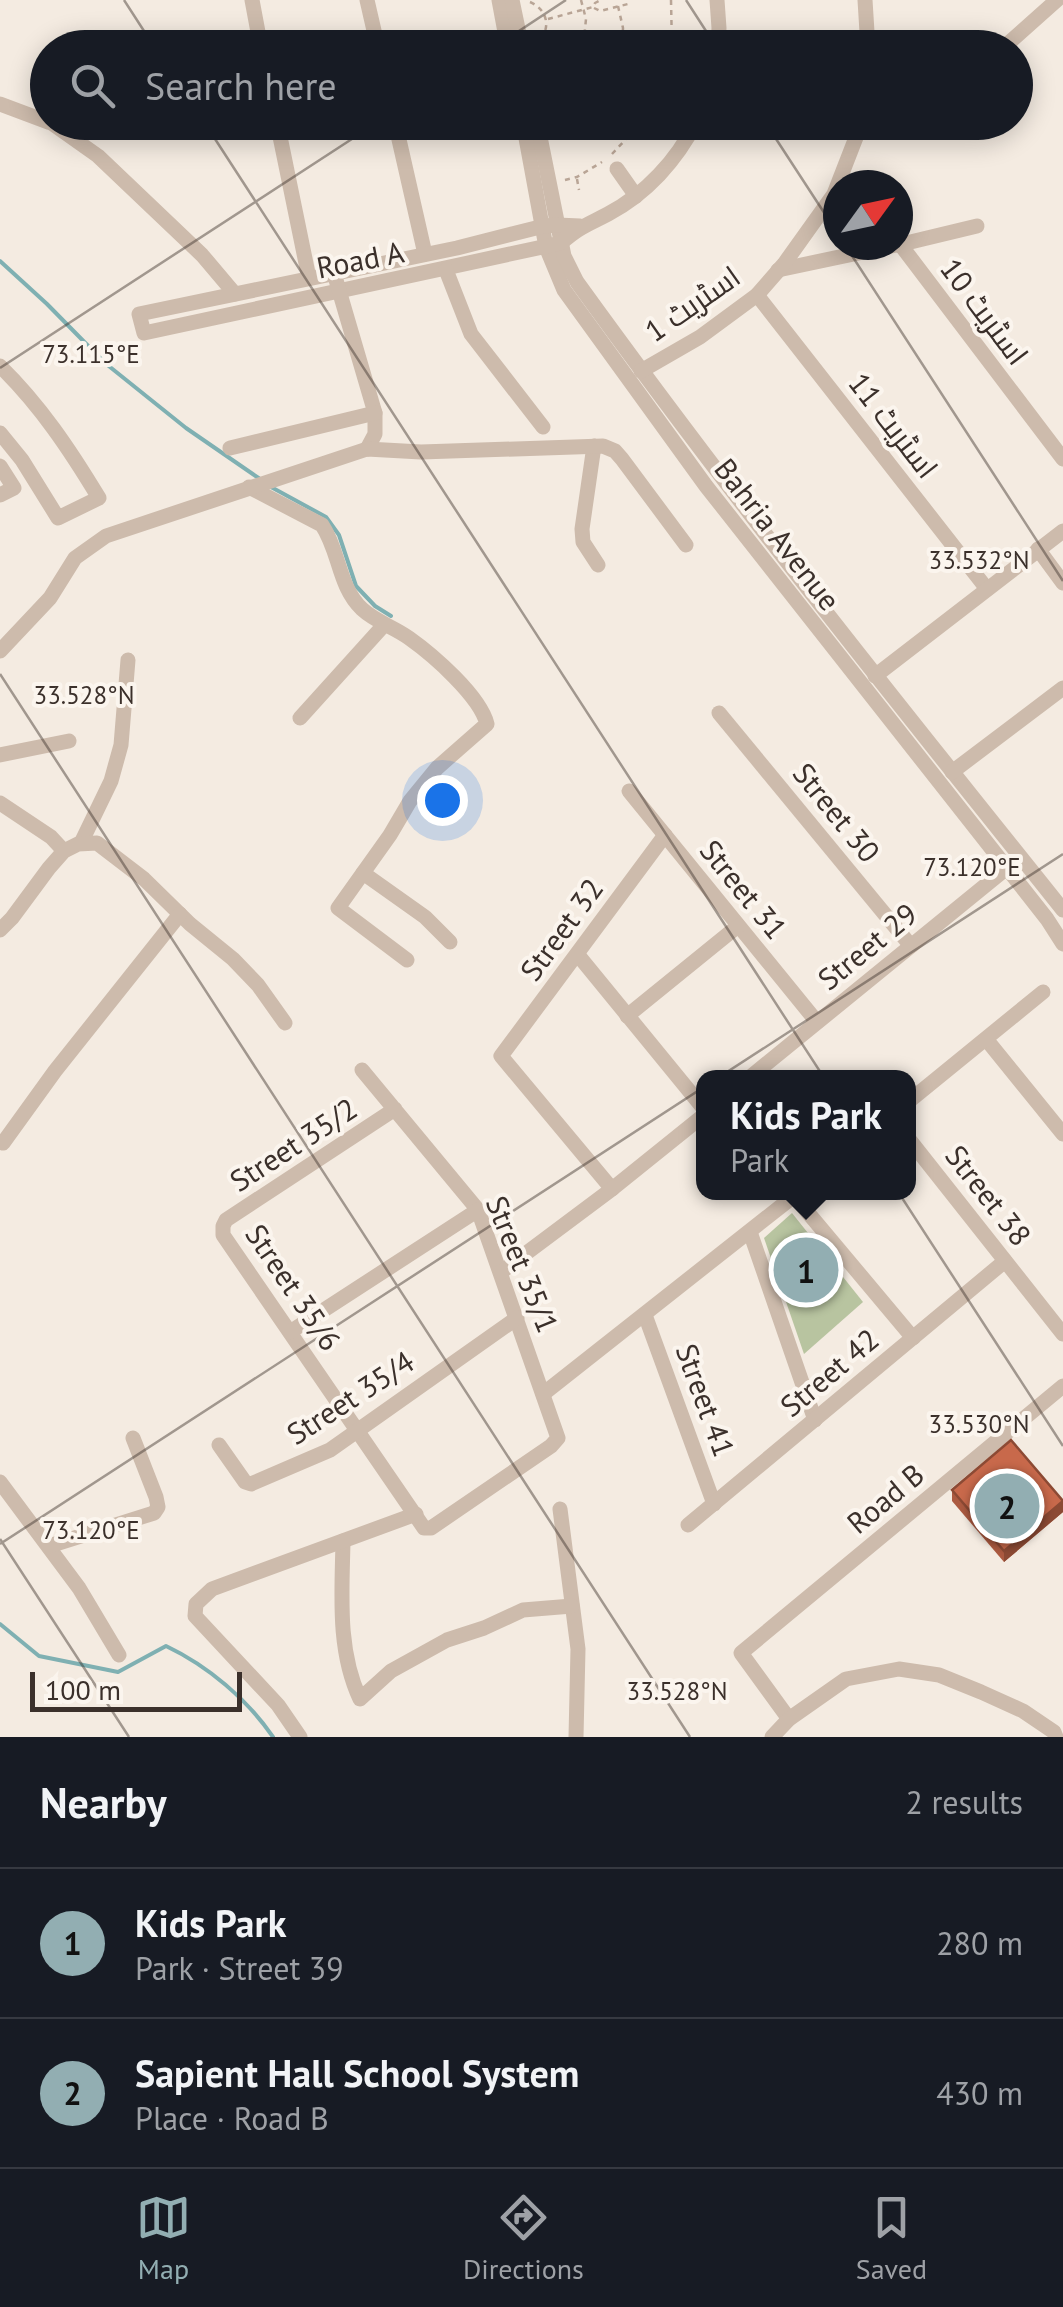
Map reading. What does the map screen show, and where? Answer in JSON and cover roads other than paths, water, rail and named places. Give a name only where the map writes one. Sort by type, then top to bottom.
[{"type":"street","points":[[252,0],[258,30]]},
{"type":"street","points":[[367,0],[374,30]]},
{"type":"street","points":[[717,0],[720,30]]},
{"type":"street","points":[[865,0],[867,30]]},
{"type":"street","points":[[1024,30],[1058,0]]},
{"type":"street","points":[[508,1],[522,30]]},
{"type":"street","points":[[508,1],[508,30]]},
{"type":"street","points":[[0,104],[30,115]]},
{"type":"street","points":[[74,140],[98,156],[202,256],[235,294]]},
{"type":"street","points":[[281,140],[308,278]]},
{"type":"street","points":[[399,140],[425,254]]},
{"type":"street","name":"Bahria Avenue","points":[[528,140],[550,225]]},
{"type":"street","name":"Bahria Avenue","points":[[539,140],[553,245],[564,290],[706,486],[1063,944]]},
{"type":"street","name":"Road A","points":[[580,226],[550,225],[139,314],[144,333],[553,245],[636,196],[665,170],[687,140]]},
{"type":"street","name":"اسٹریٹ 1","points":[[641,371],[700,337],[757,295],[834,194],[855,140]]},
{"type":"street","points":[[617,169],[636,196]]},
{"type":"street","points":[[913,241],[977,226]]},
{"type":"street","name":"Bahria Avenue","points":[[553,245],[720,477],[1063,910]]},
{"type":"street","points":[[778,270],[826,260]]},
{"type":"street","name":"اسٹریٹ 10","points":[[910,260],[1061,451]]},
{"type":"street","points":[[446,270],[471,334],[543,427]]},
{"type":"street","points":[[334,273],[374,413],[375,434],[367,449]]},
{"type":"street","name":"اسٹریٹ 11","points":[[757,295],[987,588]]},
{"type":"street","points":[[0,366],[28,392],[99,498],[58,518],[0,433]]},
{"type":"street","points":[[230,448],[374,413]]},
{"type":"street","points":[[594,446],[582,529],[583,542],[598,565]]},
{"type":"street","points":[[0,652],[50,598],[75,558],[106,536],[367,449],[421,452],[604,446],[622,458],[686,545]]},
{"type":"street","points":[[0,466],[14,488],[0,495]]},
{"type":"street","points":[[253,486],[322,526],[330,537],[346,589],[362,609],[408,637],[442,666],[487,721],[436,768],[338,908],[407,960]]},
{"type":"street","points":[[874,676],[1063,531]]},
{"type":"street","points":[[1038,550],[1063,583]]},
{"type":"street","points":[[300,718],[384,624]]},
{"type":"street","points":[[80,843],[111,780],[121,745],[128,660]]},
{"type":"street","points":[[952,772],[1057,693],[1063,713]]},
{"type":"street","name":"Street 30","points":[[719,713],[911,946]]},
{"type":"street","points":[[0,755],[69,741]]},
{"type":"street","name":"Street 31","points":[[629,791],[817,1022]]},
{"type":"street","points":[[0,803],[51,837],[64,851]]},
{"type":"street","name":"Street 32","points":[[612,1189],[502,1056],[665,834]]},
{"type":"street","points":[[0,930],[64,851],[80,843],[97,843],[144,878],[233,959],[258,985],[285,1023]]},
{"type":"street","name":"Street 29","points":[[771,1070],[817,1022],[1020,857]]},
{"type":"street","points":[[363,873],[424,917],[450,942]]},
{"type":"street","points":[[4,1143],[55,1071],[180,914]]},
{"type":"street","points":[[627,1016],[738,926]]},
{"type":"street","points":[[578,955],[696,1102]]},
{"type":"street","points":[[916,1096],[1043,992]]},
{"type":"street","points":[[986,1039],[1063,1134]]},
{"type":"street","name":"Street 35/1","points":[[362,1070],[478,1210],[558,1438],[431,1528],[420,1521]]},
{"type":"street","name":"Street 35/2","points":[[223,1226],[226,1220],[395,1110]]},
{"type":"street","points":[[501,1272],[612,1189],[696,1119]]},
{"type":"street","name":"Street 38","points":[[916,1148],[1063,1334]]},
{"type":"street","points":[[542,1394],[789,1200]]},
{"type":"street","points":[[801,1200],[913,1338]]},
{"type":"street","points":[[290,1332],[478,1210]]},
{"type":"street","name":"Street 35/6","points":[[223,1226],[223,1235],[420,1521]]},
{"type":"street","points":[[750,1232],[814,1420]]},
{"type":"street","name":"Street 42","points":[[688,1525],[1006,1261]]},
{"type":"street","name":"Street 41","points":[[645,1315],[714,1504]]},
{"type":"street","name":"Street 35/4","points":[[219,1445],[244,1482],[250,1484],[330,1450],[517,1318]]},
{"type":"street","name":"Road B","points":[[789,1719],[741,1653],[1061,1391]]},
{"type":"street","points":[[49,1546],[154,1513],[158,1507],[156,1497],[134,1438]]},
{"type":"street","points":[[0,1482],[49,1546],[120,1655]]},
{"type":"street","points":[[560,1509],[578,1649],[576,1737]]},
{"type":"street","points":[[300,1737],[278,1706],[194,1616],[196,1604],[212,1589],[344,1541],[420,1521]]},
{"type":"street","points":[[344,1541],[341,1623],[352,1683],[360,1699],[392,1670],[446,1640],[522,1610],[572,1606]]},
{"type":"street","points":[[772,1737],[789,1719],[846,1680],[899,1669],[938,1675],[1023,1711],[1058,1732]]},
{"type":"waterway","points":[[0,261],[105,363],[186,428],[260,479]]},
{"type":"waterway","points":[[271,487],[326,517],[339,535],[356,586],[391,616]]},
{"type":"waterway","points":[[0,1624],[39,1656],[118,1672],[166,1646],[226,1685],[273,1737]]},
{"type":"place","name":"Kids Park","points":[[806,1270]]},
{"type":"place","name":"Sapient Hall School System","points":[[1007,1506]]}]
